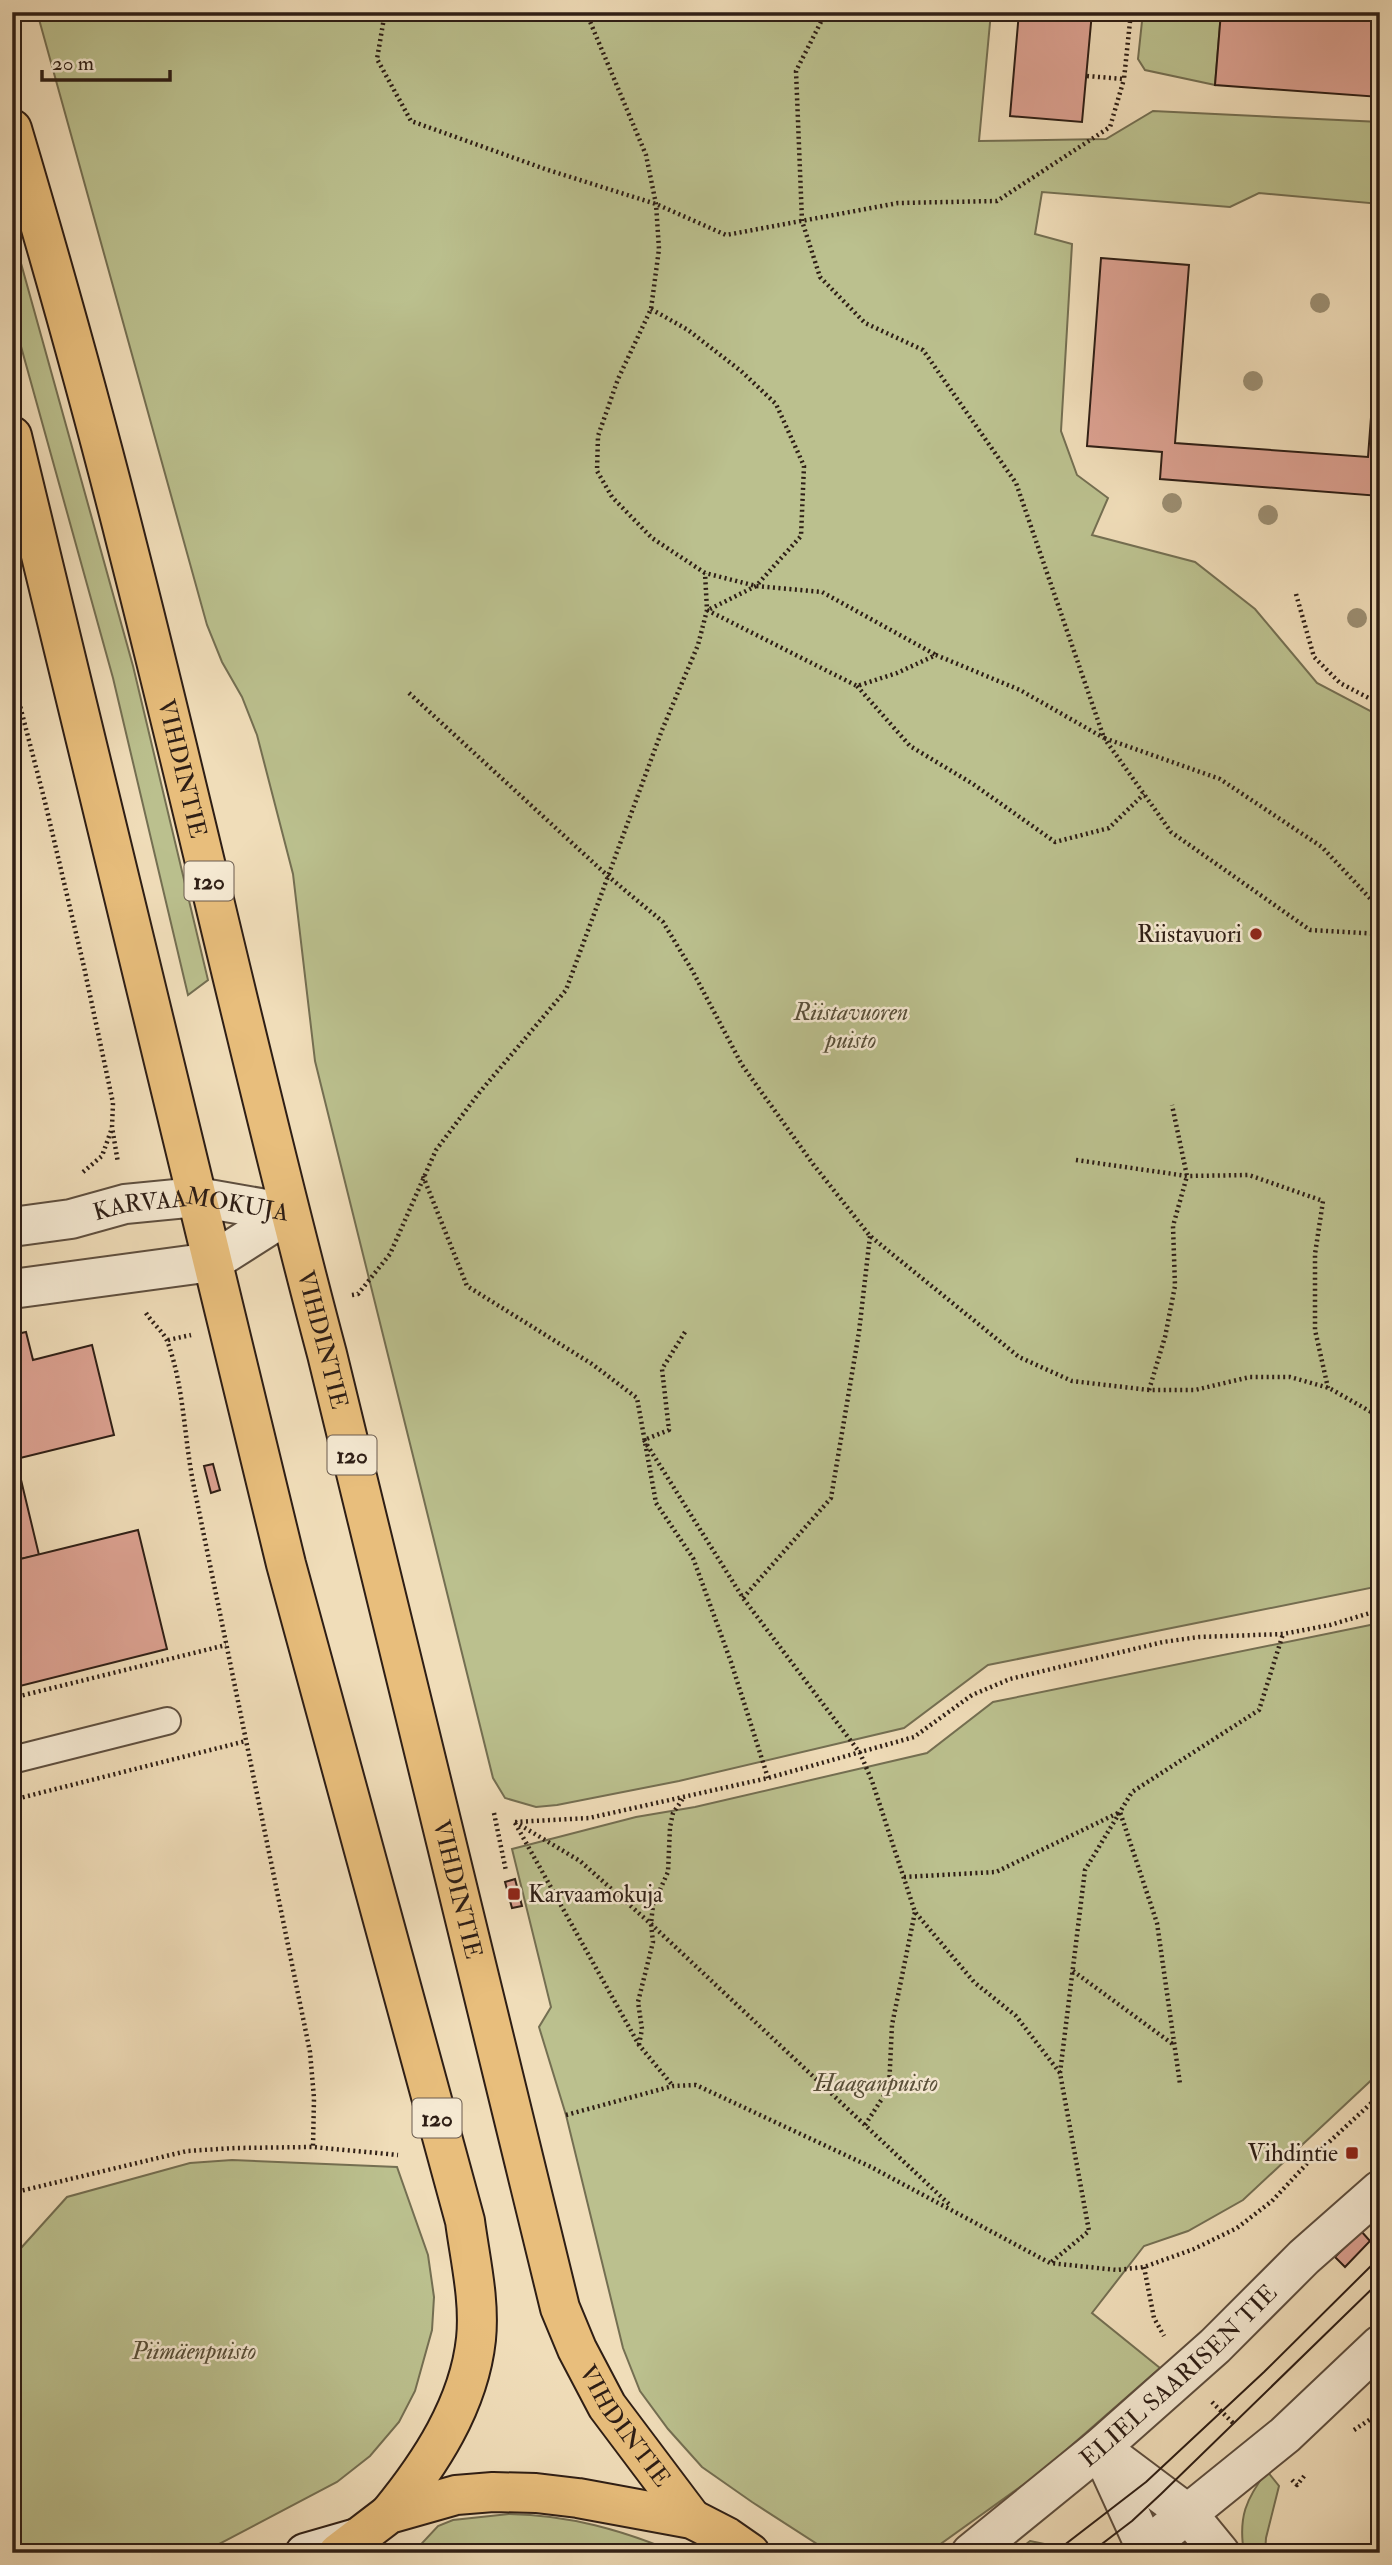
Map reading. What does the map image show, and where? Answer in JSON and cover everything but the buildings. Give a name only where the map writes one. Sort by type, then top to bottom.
[{"type":"main road","name":"VIHDINTIE","points":[[12,129],[71,330],[128,548],[289,1213],[330,1367],[560,2308],[577,2349],[607,2406],[692,2519]]},
{"type":"main road","name":"120","points":[[12,436],[286,1564],[467,2233],[475,2294],[476,2338],[467,2380],[456,2409],[418,2479],[389,2514]]},
{"type":"main road","points":[[347,2545],[389,2514],[457,2496],[504,2492],[578,2498],[692,2519],[727,2537],[750,2553]]},
{"type":"street","name":"KARVAAMOKUJA","points":[[12,1227],[71,1219],[125,1204],[197,1197],[289,1213]]},
{"type":"street","name":"KARVAAMOKUJA","points":[[12,1289],[212,1262],[289,1213]]},
{"type":"street","name":"ELIEL SAARISEN TIE","points":[[971,2553],[1100,2448],[1215,2346],[1304,2257],[1380,2190]]},
{"type":"street","points":[[1100,2448],[1144,2551],[1285,2435],[1380,2344]]},
{"type":"street","points":[[1100,2448],[1188,2514],[1220,2553]]},
{"type":"street","points":[[305,2553],[347,2545]]},
{"type":"lane","points":[[12,1760],[167,1721]]},
{"type":"path","points":[[385,12],[377,58],[411,121],[545,169],[656,204],[726,235],[898,203],[997,201],[1110,127],[1124,79],[1131,12]]},
{"type":"path","points":[[586,12],[646,155],[656,204],[659,249],[651,309],[618,379],[598,436],[597,471],[612,497],[652,538],[705,573],[756,586],[822,592],[936,655],[1020,691],[1104,738],[1220,779],[1322,847],[1380,909]]},
{"type":"path","points":[[826,12],[796,71],[802,221],[820,277],[865,323],[923,350],[1016,483],[1104,738],[1171,832],[1310,930],[1380,934]]},
{"type":"path","points":[[1087,76],[1124,79]]},
{"type":"path","points":[[651,309],[688,330],[741,371],[776,404],[804,466],[801,536],[756,586],[708,610]]},
{"type":"path","points":[[358,1294],[390,1254],[436,1150],[566,990],[662,730],[698,645],[708,610],[705,573]]},
{"type":"path","points":[[1296,594],[1314,657],[1340,683],[1380,704]]},
{"type":"path","points":[[708,610],[857,686],[910,746],[973,784],[1055,842],[1109,828],[1144,794]]},
{"type":"path","points":[[857,686],[897,673],[936,655]]},
{"type":"path","points":[[12,675],[84,967],[113,1103],[112,1127],[125,1204]]},
{"type":"path","points":[[409,693],[609,877],[663,922],[692,970],[742,1065],[813,1164],[870,1236],[1019,1357],[1072,1381],[1149,1390],[1195,1390],[1250,1377],[1290,1377],[1329,1388],[1380,1417]]},
{"type":"path","points":[[1149,1390],[1165,1337],[1175,1286],[1173,1226],[1187,1176],[1172,1105]]},
{"type":"path","points":[[81,1173],[102,1156],[112,1127]]},
{"type":"path","points":[[1076,1160],[1187,1176],[1249,1175],[1323,1201],[1315,1254],[1315,1330],[1329,1388]]},
{"type":"path","points":[[423,1176],[467,1286],[592,1364],[637,1398],[656,1503],[693,1558],[731,1662],[768,1778]]},
{"type":"path","points":[[743,1598],[831,1498],[859,1332],[870,1236]]},
{"type":"path","points":[[138,1274],[146,1314],[168,1340],[183,1406],[185,1438],[310,2052],[314,2098],[313,2147]]},
{"type":"path","points":[[644,1440],[669,1430],[662,1369],[685,1332]]},
{"type":"path","points":[[644,1440],[743,1598],[860,1753],[872,1781],[915,1912],[974,1982],[1016,2016],[1060,2073]]},
{"type":"path","points":[[515,1822],[589,1818],[768,1778],[860,1753],[914,1737],[972,1695],[1010,1679],[1163,1642],[1199,1637],[1283,1634],[1330,1625],[1380,1610]]},
{"type":"path","points":[[1050,2263],[1089,2231],[1060,2073],[1085,1870],[1132,1792],[1259,1710],[1283,1634]]},
{"type":"path","points":[[12,1698],[226,1645]]},
{"type":"path","points":[[12,1800],[246,1741]]},
{"type":"path","points":[[639,2046],[642,2029],[638,2001],[653,1942],[653,1905],[668,1872],[673,1813],[684,1796]]},
{"type":"path","points":[[904,1877],[996,1872],[1120,1812]]},
{"type":"path","points":[[1120,1812],[1157,1923],[1180,2084]]},
{"type":"path","points":[[494,1813],[506,1871]]},
{"type":"path","points":[[515,1822],[580,1861],[651,1924],[957,2211]]},
{"type":"path","points":[[515,1822],[639,2046],[673,2085]]},
{"type":"path","points":[[865,2125],[889,2088],[892,2025],[915,1912]]},
{"type":"path","points":[[1073,1970],[1174,2045]]},
{"type":"path","points":[[566,2115],[673,2085],[696,2085],[872,2167],[1050,2263],[1117,2270],[1144,2267],[1194,2249],[1227,2233],[1272,2201],[1315,2155],[1380,2095]]},
{"type":"path","points":[[12,2193],[187,2151],[235,2147],[313,2147],[398,2155]]},
{"type":"green space","name":"Riistavuoren puisto","points":[[37,12],[991,12],[979,141],[1106,139],[1153,111],[1380,122],[1380,204],[1259,193],[1230,207],[1042,192],[1035,234],[1072,244],[1061,431],[1077,475],[1108,498],[1092,535],[1195,562],[1255,609],[1317,683],[1380,716],[1380,1586],[988,1665],[904,1728],[679,1781],[557,1805],[536,1807],[505,1798],[493,1778],[315,1061],[293,874],[257,735],[207,625]]},
{"type":"green space","points":[[1143,12],[1221,12],[1215,85],[1145,70],[1138,59]]},
{"type":"green space","points":[[12,231],[133,666],[208,980],[188,995],[113,678],[12,314]]},
{"type":"green space","name":"Haaganpuisto","points":[[1380,1623],[1380,2072],[1243,2200],[1188,2231],[1144,2246],[1092,2313],[1160,2368],[1041,2472],[928,2553],[831,2553],[702,2467],[668,2429],[640,2391],[623,2348],[566,2115],[539,2027],[551,2007],[512,1849],[636,1817],[695,1807],[927,1753],[993,1702]]},
{"type":"green space","name":"Piimäenpuisto","points":[[232,2160],[397,2167],[428,2255],[434,2297],[432,2330],[415,2391],[399,2422],[370,2456],[337,2482],[202,2553],[12,2553],[12,2258],[67,2197],[190,2163]]},
{"type":"green space","points":[[1267,2471],[1279,2486],[1265,2553],[1244,2553],[1242,2529],[1245,2509]]},
{"type":"green space","points":[[509,2514],[553,2517],[595,2525],[677,2553],[413,2553],[438,2526],[453,2520]]},
{"type":"green space","points":[[1030,2541],[1088,2553],[1015,2553]]},
{"type":"tram line","points":[[1054,2553],[1146,2482],[1264,2372],[1380,2257]]},
{"type":"tram line","points":[[1090,2553],[1132,2521],[1161,2494],[1380,2281]]},
{"type":"place","name":"Riistavuori","points":[[1256,934]]},
{"type":"place","name":"Karvaamokuja","points":[[514,1894]]},
{"type":"place","name":"Vihdintie","points":[[1352,2153]]}]
